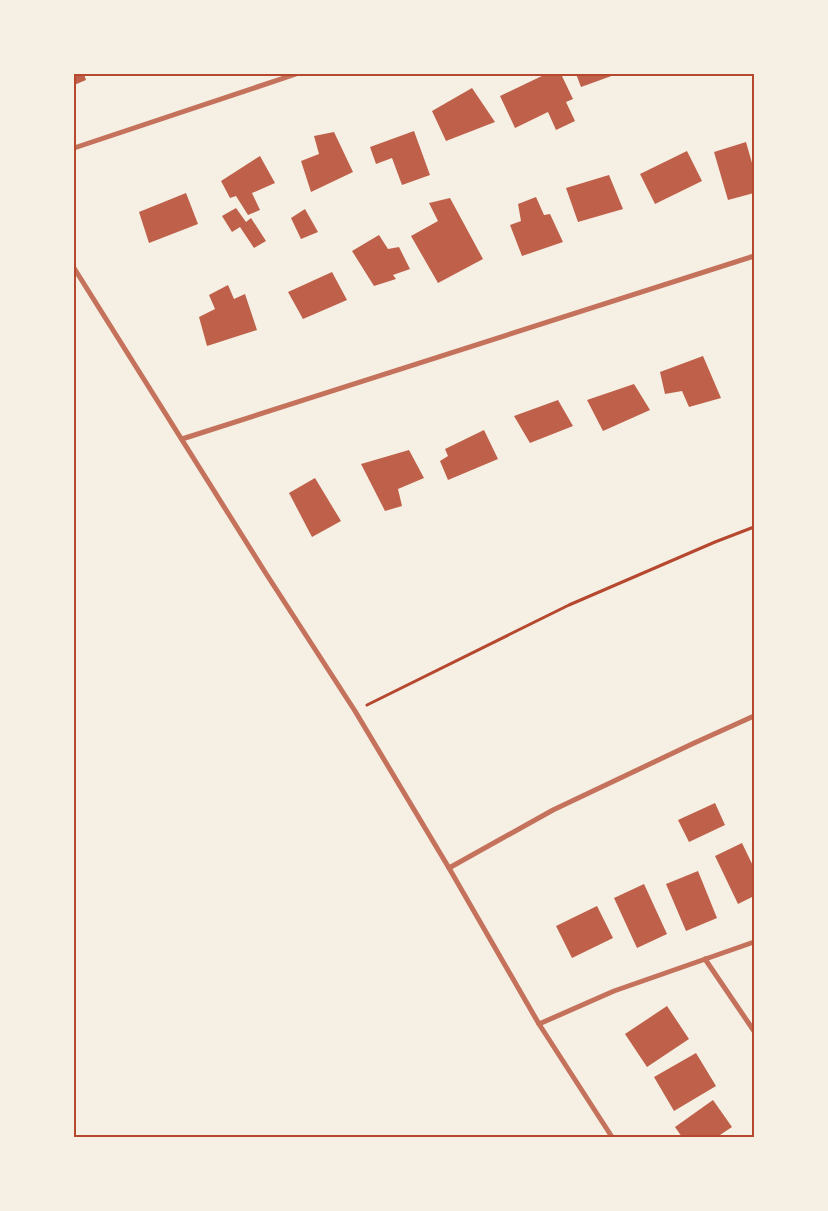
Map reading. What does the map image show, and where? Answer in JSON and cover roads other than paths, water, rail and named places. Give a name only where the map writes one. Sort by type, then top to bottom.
[{"type":"street","points":[[74,148],[296,74]]},
{"type":"street","points":[[182,439],[754,256]]},
{"type":"street","points":[[74,268],[265,572],[355,710],[539,1024],[612,1137]]},
{"type":"street","points":[[449,868],[553,810],[754,716]]},
{"type":"street","points":[[539,1024],[614,991],[754,942]]},
{"type":"street","points":[[705,959],[754,1031]]}]
